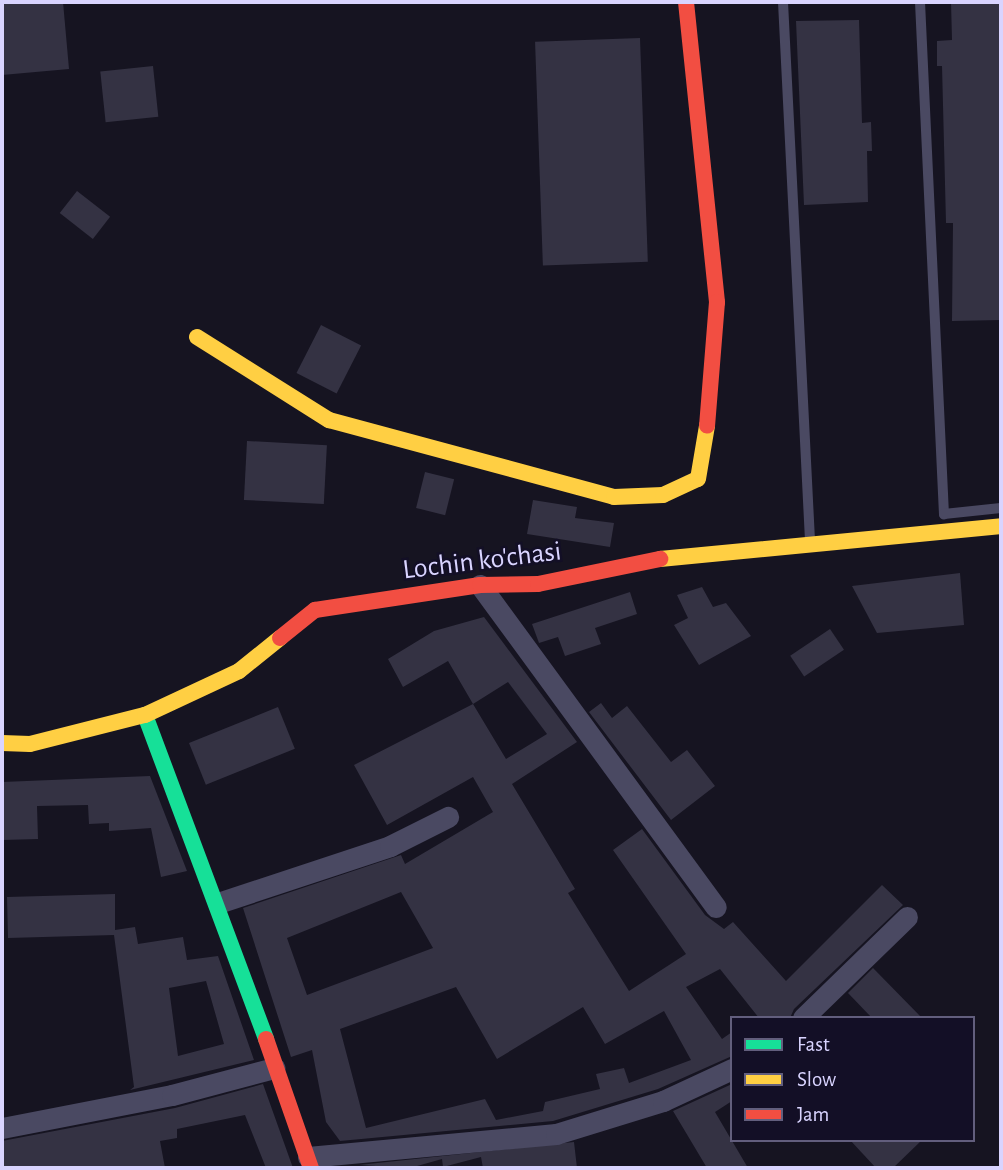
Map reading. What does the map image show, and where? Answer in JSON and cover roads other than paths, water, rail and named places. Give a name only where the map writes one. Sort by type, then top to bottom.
[{"type":"street","points":[[197,337],[330,420],[614,497],[663,495],[698,478],[713,391],[717,302],[686,2]]},
{"type":"street","name":"Lochin ko'chasi","points":[[2,743],[30,744],[145,715],[239,671],[315,610],[481,584],[538,584],[674,556],[810,546],[1001,526]]},
{"type":"street","points":[[481,584],[716,907]]},
{"type":"street","points":[[145,715],[218,903],[309,1163],[556,1134],[663,1101],[730,1070]]},
{"type":"street","points":[[218,903],[390,846],[448,817]]},
{"type":"street","points":[[805,1016],[907,917]]},
{"type":"street","points":[[2,1128],[172,1095],[274,1068]]},
{"type":"lane","points":[[783,2],[810,546]]},
{"type":"lane","points":[[920,2],[944,514],[1001,508]]}]
